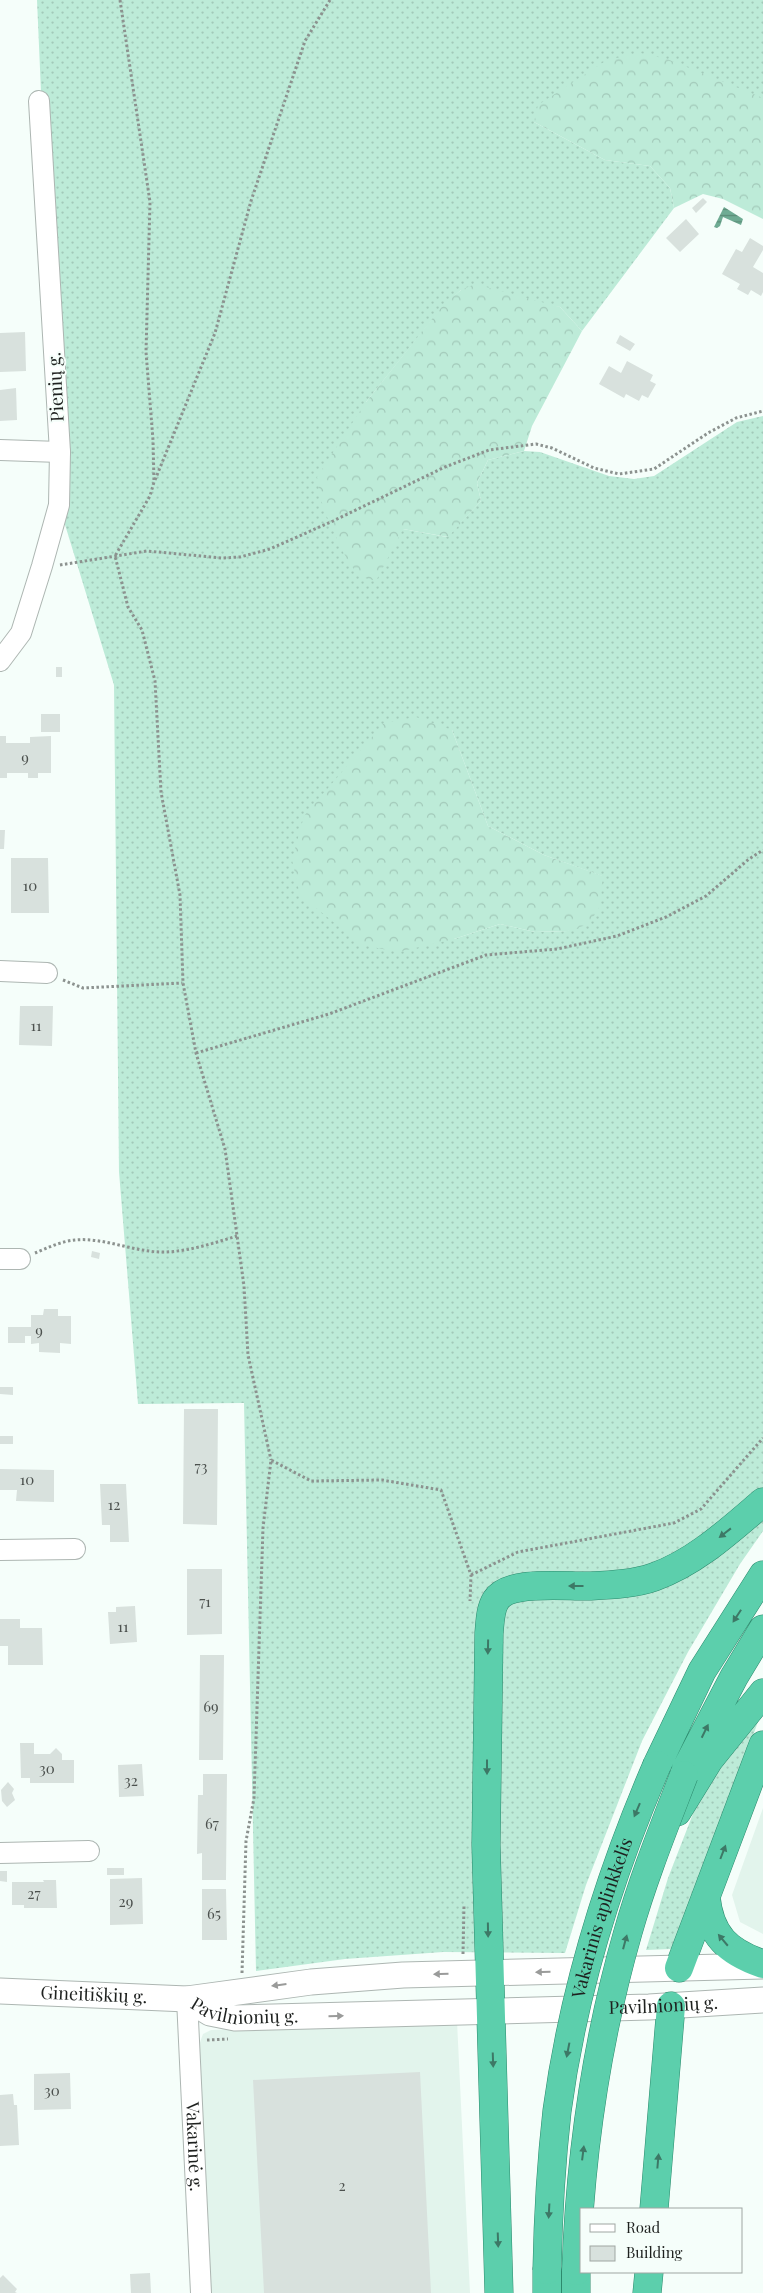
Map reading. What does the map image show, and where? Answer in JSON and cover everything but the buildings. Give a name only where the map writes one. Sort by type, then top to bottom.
[{"type":"highway","points":[[499,2293],[486,1845],[487,1709],[491,1613],[496,1599],[510,1590],[529,1586],[626,1583],[653,1577],[676,1567],[702,1552],[763,1502]]},
{"type":"highway","name":"Vakarinis aplinkkelis","points":[[547,2282],[551,2174],[558,2110],[578,1999],[599,1920],[621,1852],[656,1765],[702,1671],[763,1575]]},
{"type":"highway","name":"Vakarinis aplinkkelis","points":[[576,2282],[582,2164],[601,2036],[628,1930],[659,1840],[734,1677],[763,1629]]},
{"type":"highway","points":[[689,1778],[709,1760],[763,1693]]},
{"type":"highway","points":[[679,1968],[763,1745]]},
{"type":"highway","points":[[706,1898],[708,1916],[720,1937],[742,1957],[763,1965]]},
{"type":"highway","points":[[654,2208],[660,2007]]},
{"type":"highway","points":[[647,2293],[649,2273]]},
{"type":"street","name":"Pienių g.","points":[[0,661],[21,633],[59,505],[60,452],[39,101]]},
{"type":"street","points":[[0,450],[60,452]]},
{"type":"street","points":[[0,971],[46,973]]},
{"type":"street","points":[[0,1259],[20,1259]]},
{"type":"street","points":[[0,1550],[75,1549]]},
{"type":"street","points":[[0,1853],[89,1851]]},
{"type":"street","name":"Pavilnionių g.","points":[[187,1999],[311,1982],[403,1975],[763,1965]]},
{"type":"street","points":[[660,2007],[679,1968]]},
{"type":"street","name":"Gineitiškių g.","points":[[0,1991],[187,1999]]},
{"type":"street","name":"Pavilnionių g.","points":[[187,1999],[210,2014],[235,2018],[660,2007],[763,2000]]},
{"type":"street","name":"Vakarinė g.","points":[[187,1999],[201,2293]]},
{"type":"path","points":[[120,0],[150,202],[146,352],[153,440],[154,482]]},
{"type":"path","points":[[242,1977],[246,1841],[254,1798],[262,1528],[271,1460],[248,1355],[244,1286],[225,1150],[196,1053],[183,983],[180,895],[161,792],[155,681],[142,630],[128,607],[115,556],[150,496],[215,333],[251,202],[305,41],[330,0]]},
{"type":"path","points":[[42,566],[55,566],[147,551],[222,558],[240,557],[270,549],[445,467],[489,450],[536,444],[552,448],[594,468],[619,474],[654,470],[708,433],[747,413],[763,411]]},
{"type":"path","points":[[196,1053],[329,1014],[486,955],[557,949],[617,936],[666,917],[706,896],[749,858],[763,850]]},
{"type":"path","points":[[46,973],[83,988],[183,983]]},
{"type":"path","points":[[20,1259],[74,1240],[95,1240],[139,1250],[165,1252],[215,1243],[236,1236]]},
{"type":"path","points":[[471,1575],[518,1552],[674,1523],[701,1509],[763,1438]]},
{"type":"path","points":[[271,1460],[311,1480],[382,1480],[441,1490],[471,1575],[470,1604]]},
{"type":"path","points":[[463,1960],[464,1900]]},
{"type":"shaded area","points":[[724,207],[743,219],[741,225],[723,217],[720,226],[714,227]]},
{"type":"shaded area","points":[[763,1808],[763,1934],[740,1922],[732,1895]]},
{"type":"shaded area","points":[[457,2021],[470,2293],[209,2293],[199,2045],[203,2034],[211,2030]]},
{"type":"green space","points":[[37,0],[763,0],[763,98],[534,122],[605,160],[650,166],[670,188],[674,208],[582,331],[560,307],[461,290],[444,305],[366,402],[403,529],[447,537],[481,501],[477,483],[488,460],[524,451],[540,452],[609,476],[634,479],[654,476],[737,422],[763,416],[763,1531],[740,1564],[688,1652],[642,1741],[586,1885],[565,1953],[443,1952],[345,1959],[256,1971],[244,1403],[138,1404],[119,1172],[114,685],[59,505]],"holes":[[[452,730],[488,826],[544,855],[602,876],[568,931],[535,932],[500,924],[454,939]]]},
{"type":"green space","points":[[640,53],[667,59],[763,98],[763,219],[723,199],[703,194],[674,208],[670,188],[650,166],[605,160],[534,122],[538,105],[607,60]]},
{"type":"green space","points":[[475,284],[560,307],[582,331],[532,426],[524,451],[488,460],[477,483],[481,501],[448,537],[403,529],[376,581],[358,576],[343,552],[323,508],[317,477],[366,402],[444,304],[461,290]]},
{"type":"green space","points":[[416,717],[452,730],[488,826],[544,855],[603,876],[600,906],[589,924],[568,931],[535,932],[500,924],[454,939],[398,952],[362,945],[300,895],[292,860],[304,816],[384,723]]},
{"type":"green space","points":[[760,1716],[680,1941],[671,1949],[646,1950],[668,1878],[703,1788]]}]
